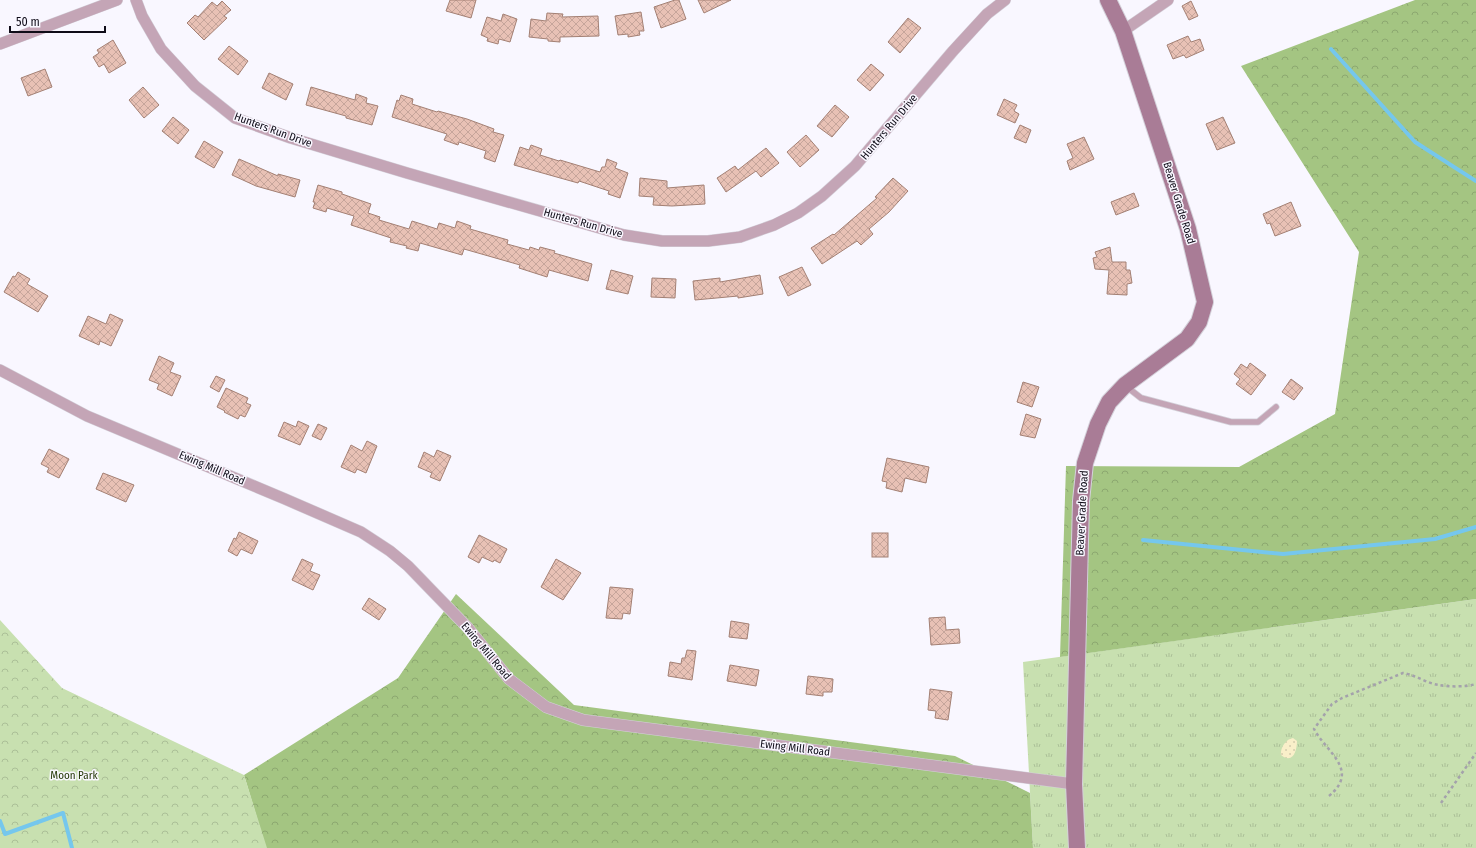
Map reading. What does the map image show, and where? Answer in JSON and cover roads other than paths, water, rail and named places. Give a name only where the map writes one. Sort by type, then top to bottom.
[{"type":"main road","name":"Beaver Grade Road","points":[[1077,848],[1074,784],[1081,501],[1085,463],[1101,418],[1109,402],[1125,385],[1187,339],[1199,322],[1205,302],[1188,229],[1123,31],[1108,0]]},
{"type":"street","points":[[0,44],[117,0]]},
{"type":"street","name":"Hunters Run Drive","points":[[136,0],[142,16],[162,49],[194,86],[235,118],[291,138],[624,235],[662,241],[708,241],[740,236],[774,225],[798,213],[822,196],[855,166],[953,51],[987,14],[1005,0]]},
{"type":"street","points":[[1123,31],[1168,0]]},
{"type":"street","name":"Ewing Mill Road","points":[[0,370],[86,416],[361,532],[390,551],[408,566],[468,628],[509,679],[546,707],[583,720],[1074,784]]},
{"type":"lane","points":[[1125,385],[1141,398],[1231,422],[1258,422],[1276,407]]},
{"type":"waterway","points":[[1331,49],[1415,142],[1476,181]]},
{"type":"waterway","points":[[1143,540],[1283,554],[1435,539],[1476,527]]},
{"type":"waterway","points":[[0,821],[5,834],[63,813],[72,848]]},
{"type":"park label","name":"Moon Park","points":[[74,775]]}]
